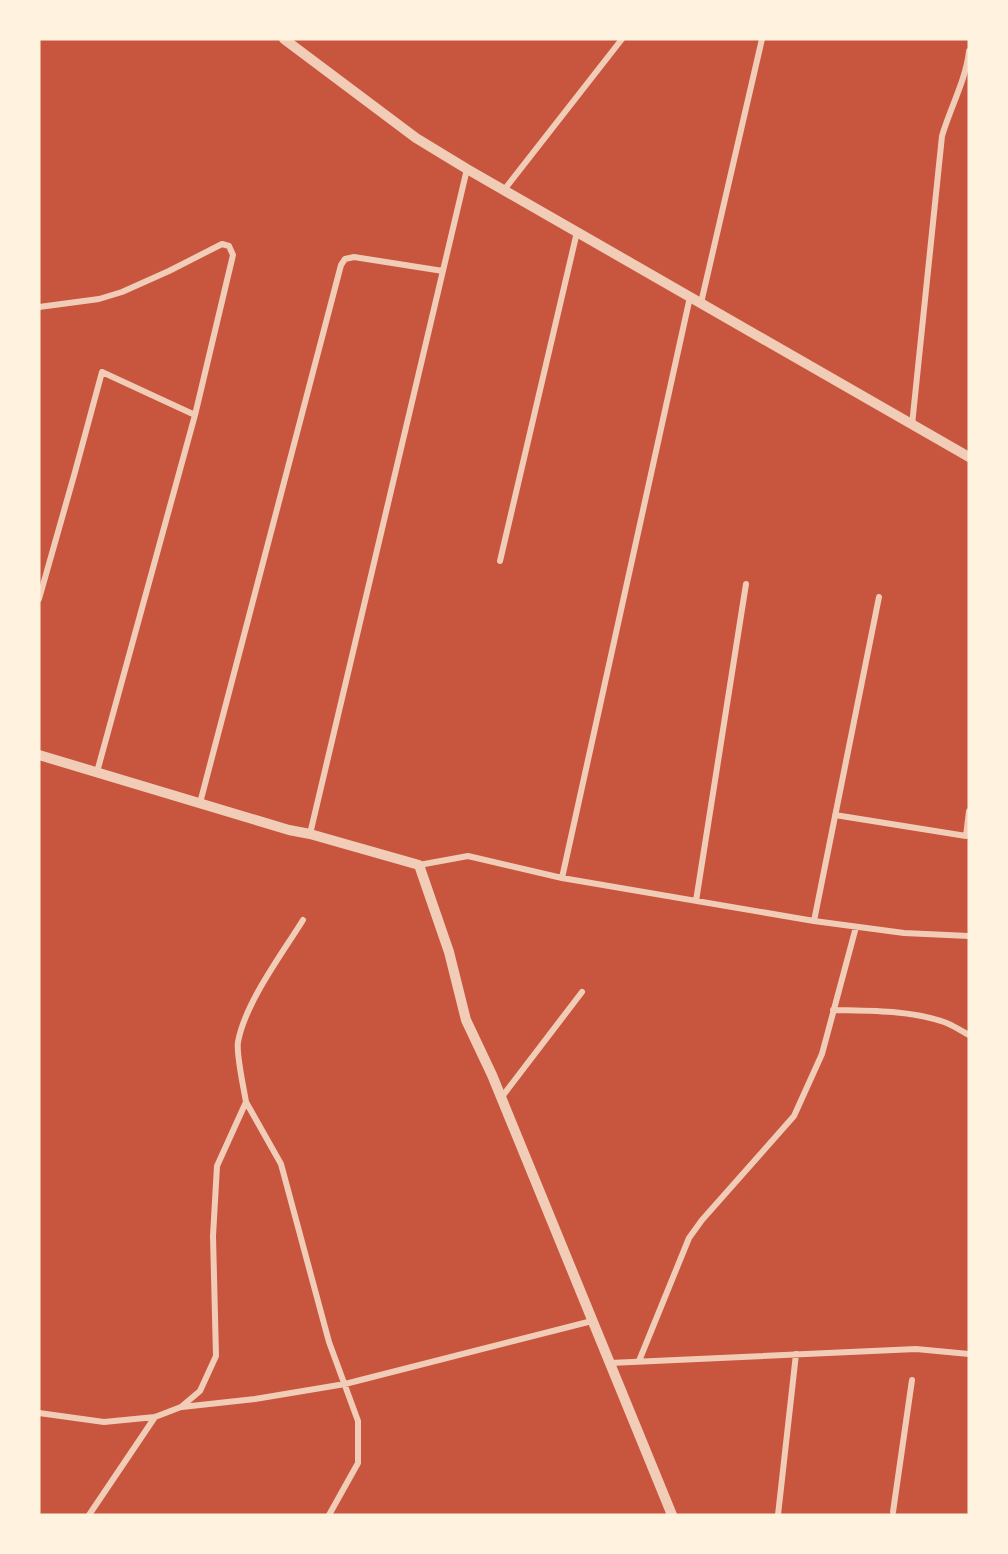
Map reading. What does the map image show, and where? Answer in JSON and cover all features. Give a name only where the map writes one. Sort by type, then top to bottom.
[{"type":"street","points":[[284,39],[416,138],[969,457]]},
{"type":"street","points":[[504,190],[622,39]]},
{"type":"street","points":[[701,303],[762,39]]},
{"type":"street","points":[[912,425],[942,136],[965,70],[969,51]]},
{"type":"street","points":[[310,834],[467,169]]},
{"type":"street","points":[[500,561],[577,232]]},
{"type":"street","points":[[39,307],[99,300],[169,271],[222,244],[229,246],[233,255],[195,415],[97,772]]},
{"type":"street","points":[[200,803],[341,265],[345,259],[354,257],[443,271]]},
{"type":"street","points":[[562,878],[690,297]]},
{"type":"street","points":[[39,599],[102,372],[195,415]]},
{"type":"street","points":[[696,901],[746,584]]},
{"type":"street","points":[[814,921],[879,597]]},
{"type":"street","points":[[39,754],[289,830],[419,865],[468,856],[562,878],[814,921],[904,933],[969,936]]},
{"type":"street","points":[[835,815],[966,836],[969,811]]},
{"type":"street","points":[[419,865],[449,952],[466,1020],[501,1098],[672,1515]]},
{"type":"street","points":[[303,920],[246,1016],[237,1045],[246,1102],[281,1164],[329,1342],[358,1421],[358,1463],[329,1515]]},
{"type":"street","points":[[639,1361],[689,1238],[702,1220],[794,1116],[822,1054],[856,927]]},
{"type":"street","points":[[501,1098],[582,992]]},
{"type":"street","points":[[833,1010],[896,1012],[945,1023],[969,1035]]},
{"type":"street","points":[[181,1407],[200,1391],[216,1356],[213,1236],[217,1166],[246,1102]]},
{"type":"street","points":[[39,1413],[104,1422],[156,1417],[181,1407],[255,1399],[345,1384],[592,1321]]},
{"type":"street","points":[[610,1363],[916,1349],[969,1354]]},
{"type":"street","points":[[778,1515],[796,1354]]},
{"type":"street","points":[[893,1512],[912,1380]]},
{"type":"street","points":[[89,1515],[156,1417]]}]
